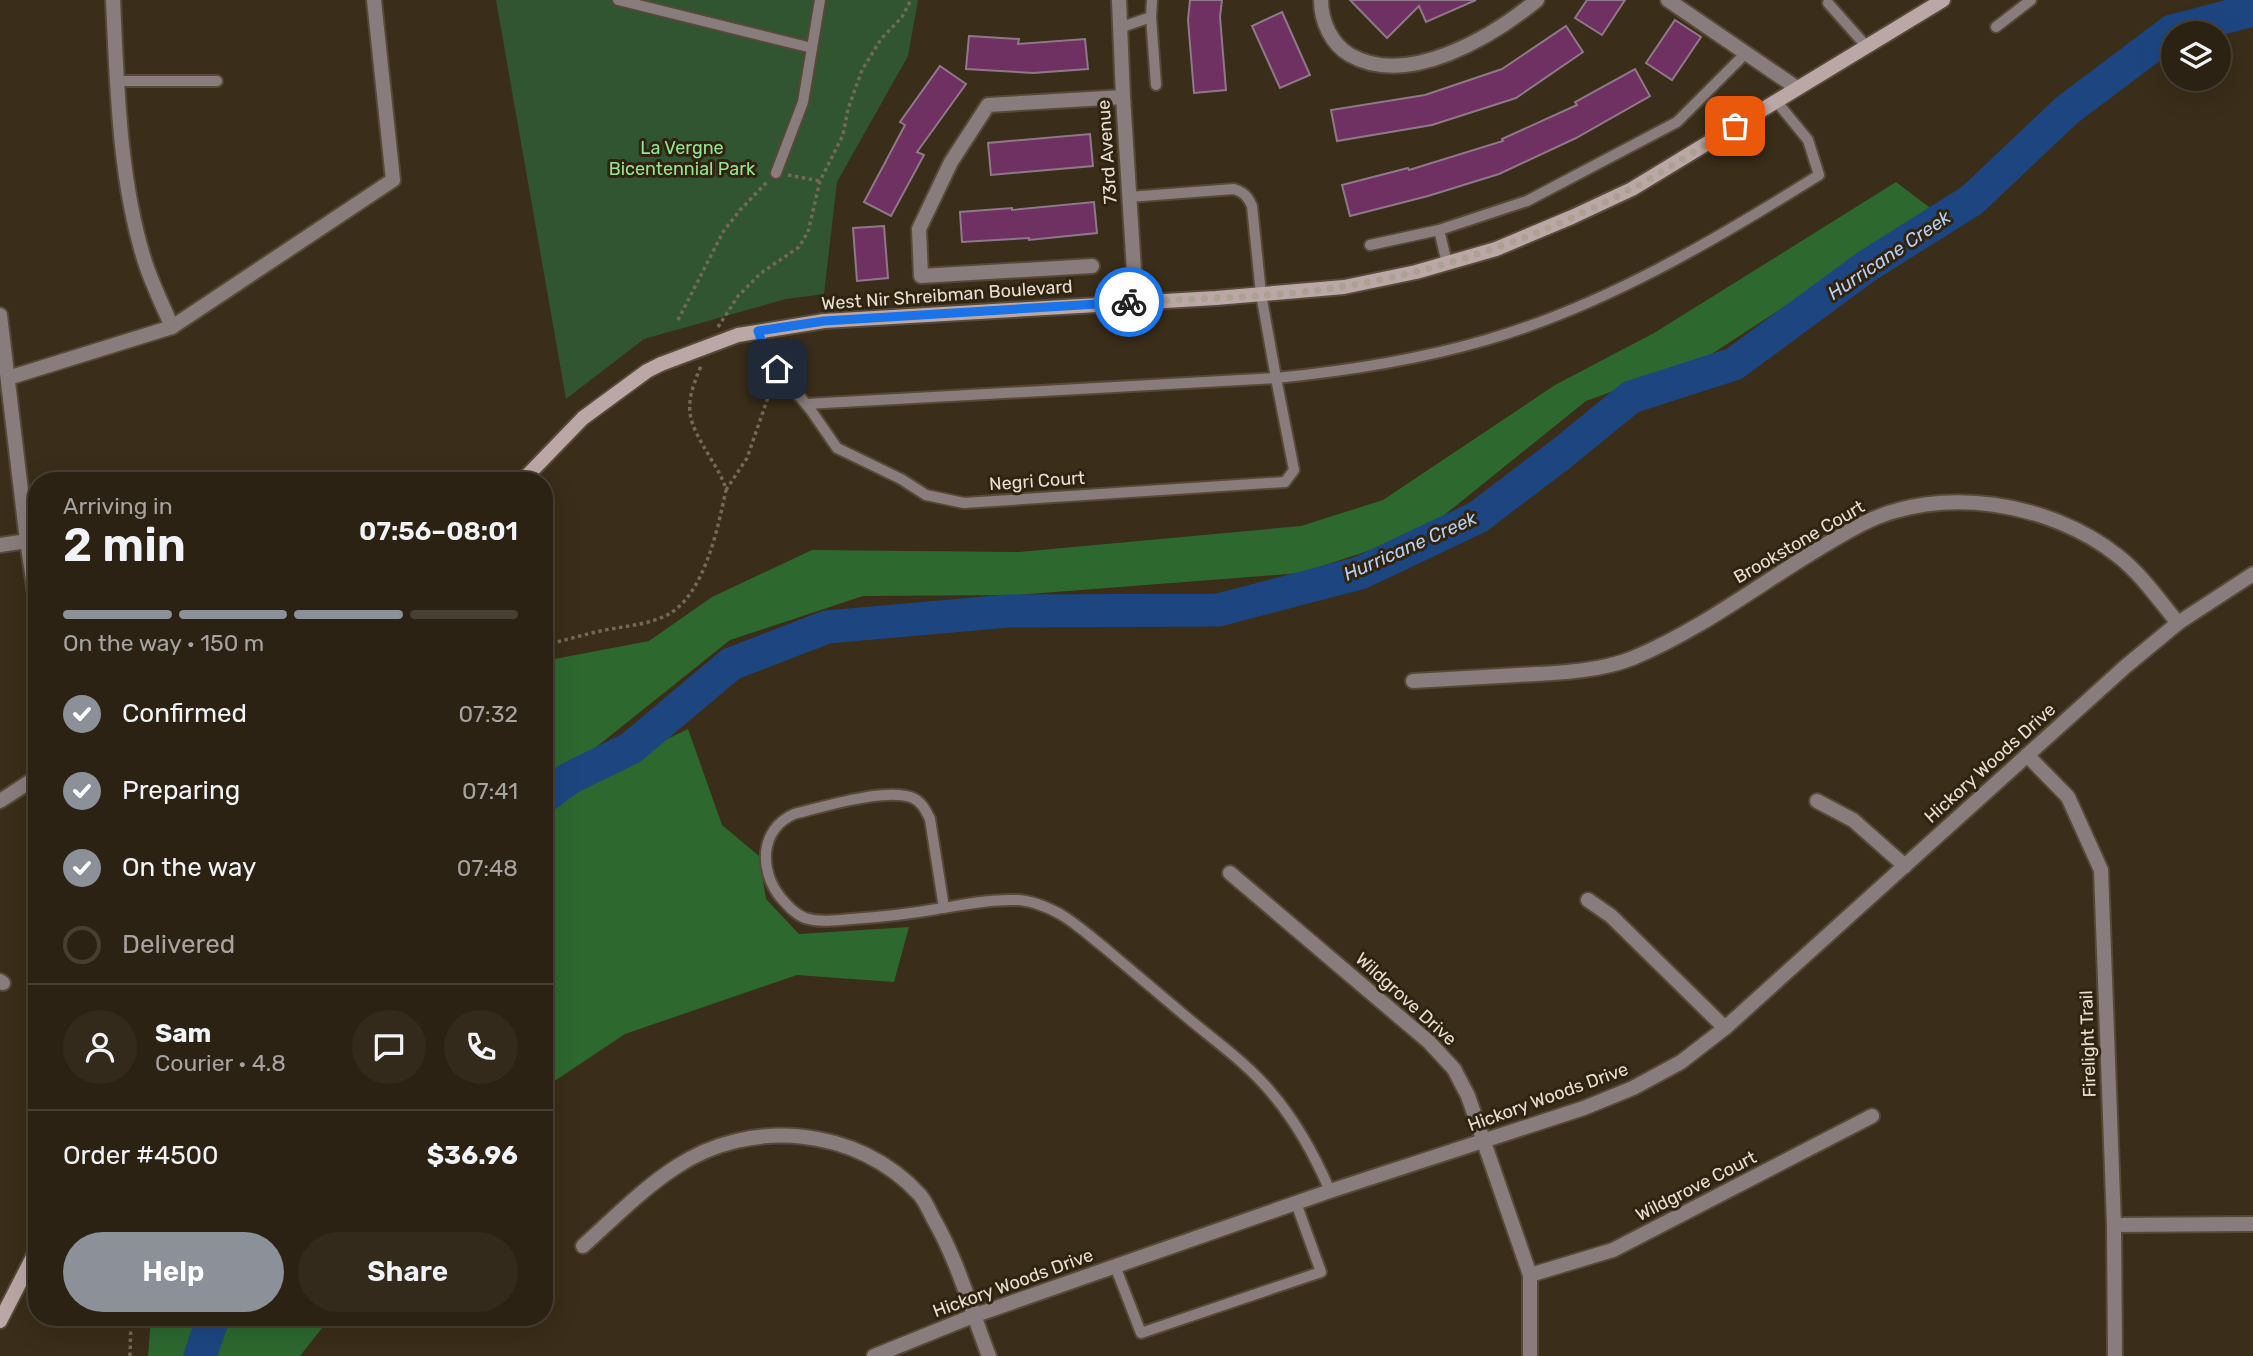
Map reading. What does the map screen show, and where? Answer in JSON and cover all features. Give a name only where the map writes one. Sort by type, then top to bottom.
[{"type":"main road","name":"West Nir Shreibman Boulevard","points":[[531,472],[583,418],[647,371],[738,335],[824,321],[1344,287],[1416,272],[1496,249],[1632,188],[1943,0]]},
{"type":"main road","points":[[0,1321],[28,1267]]},
{"type":"street","points":[[113,0],[117,80],[128,188],[145,262],[172,327]]},
{"type":"street","points":[[9,378],[172,327],[393,180],[374,0]]},
{"type":"street","name":"73rd Avenue","points":[[1119,0],[1136,302]]},
{"type":"street","points":[[1321,0],[1325,25],[1343,51],[1374,65],[1392,67],[1421,62],[1457,50],[1511,21],[1537,0]]},
{"type":"street","points":[[1668,0],[1797,88]]},
{"type":"street","points":[[1092,266],[921,276],[919,229],[951,162],[988,105],[1123,97]]},
{"type":"street","points":[[0,315],[28,548]]},
{"type":"street","name":"Brookstone Court","points":[[1413,681],[1571,673],[1631,659],[1682,634],[1864,523],[1903,509],[1943,504],[1982,504],[2043,515],[2087,536],[2118,556],[2151,589],[2178,622]]},
{"type":"street","points":[[0,545],[27,541]]},
{"type":"street","name":"Hickory Woods Drive","points":[[874,1356],[973,1316],[1115,1266],[1330,1191],[1584,1108],[1633,1088],[1681,1062],[1725,1028],[2126,666],[2178,622],[2253,574]]},
{"type":"street","name":"Firelight Trail","points":[[2027,755],[2068,797],[2101,870],[2115,1225],[2115,1356]]},
{"type":"street","points":[[0,801],[28,783]]},
{"type":"street","points":[[1817,801],[1853,820],[1905,866]]},
{"type":"street","name":"Wildgrove Drive","points":[[1230,873],[1429,1042],[1454,1069],[1468,1096],[1485,1142],[1530,1275],[1530,1356]]},
{"type":"street","points":[[1588,900],[1611,916],[1725,1028]]},
{"type":"street","name":"Wildgrove Court","points":[[1530,1275],[1613,1250],[1872,1116]]},
{"type":"street","points":[[583,1246],[677,1166],[711,1148],[749,1136],[779,1135],[813,1137],[841,1144],[893,1172],[921,1196],[949,1246],[989,1356]]},
{"type":"street","points":[[2115,1225],[2253,1224]]},
{"type":"lane","points":[[618,0],[812,48]]},
{"type":"lane","points":[[776,173],[803,102],[820,0]]},
{"type":"lane","points":[[1152,0],[1150,17],[1156,85]]},
{"type":"lane","points":[[1996,27],[2031,0]]},
{"type":"lane","points":[[1828,3],[1867,47]]},
{"type":"lane","points":[[1119,28],[1150,17]]},
{"type":"lane","points":[[1370,245],[1439,230],[1527,201],[1678,122],[1746,53]]},
{"type":"lane","points":[[117,80],[217,81]]},
{"type":"lane","points":[[806,404],[1276,378],[1373,366],[1485,341],[1578,306],[1718,238],[1819,174],[1808,140],[1776,101]]},
{"type":"lane","name":"Negri Court","points":[[758,331],[767,357],[806,404],[837,448],[901,479],[926,495],[964,503],[1285,482],[1294,470],[1261,294],[1249,198],[1234,190],[1129,197]]},
{"type":"lane","points":[[1439,230],[1447,263]]},
{"type":"lane","points":[[944,908],[930,819],[916,799],[903,795],[873,796],[794,814],[783,819],[768,840],[765,860],[773,888],[794,912],[805,918],[833,920],[944,908],[994,900],[1019,900],[1049,909],[1078,926],[1270,1091],[1303,1138],[1330,1191]]},
{"type":"lane","points":[[1115,1266],[1142,1333],[1321,1272],[1296,1203]]},
{"type":"path","points":[[716,331],[738,296],[761,274],[799,247],[808,232],[820,181],[843,135],[848,109],[862,70],[881,39],[902,17],[911,0]]},
{"type":"path","points":[[678,320],[723,232],[776,173],[820,181]]},
{"type":"path","points":[[702,364],[691,396],[689,418],[695,433],[724,480],[726,489]]},
{"type":"path","points":[[553,643],[640,624],[670,614],[685,599],[707,560],[726,489],[747,458],[777,369]]},
{"type":"path","points":[[130,1356],[131,1326]]},
{"type":"green space","name":"La Vergne Bicentennial Park","points":[[496,0],[918,0],[908,56],[837,182],[824,294],[786,299],[644,339],[566,399]]},
{"type":"green space","points":[[1896,182],[1933,210],[1707,357],[1586,401],[1422,533],[1301,573],[1016,595],[863,596],[730,640],[590,752],[610,767],[688,729],[722,825],[759,856],[766,899],[799,934],[909,927],[894,982],[797,975],[625,1034],[553,1082],[553,659],[649,641],[712,597],[812,550],[1019,552],[1301,526],[1383,500],[1555,385],[1654,333]]},
{"type":"green space","points":[[150,1326],[324,1326],[300,1356],[148,1356]]},
{"type":"building","points":[[1190,0],[1222,0],[1220,17],[1226,90],[1194,93],[1188,20]]},
{"type":"building","points":[[1350,0],[1476,0],[1426,22],[1419,6],[1387,38]]},
{"type":"building","points":[[1587,0],[1625,0],[1602,35],[1575,18]]},
{"type":"building","points":[[1282,12],[1310,75],[1280,88],[1252,26]]},
{"type":"building","points":[[1675,20],[1701,37],[1672,80],[1646,63]]},
{"type":"building","points":[[1566,26],[1583,52],[1516,98],[1432,125],[1337,141],[1331,110],[1425,95],[1502,69]]},
{"type":"building","points":[[969,36],[1019,39],[1018,44],[1085,39],[1088,69],[1033,73],[966,69]]},
{"type":"building","points":[[940,66],[966,84],[917,152],[924,155],[891,216],[864,202],[905,125],[900,122]]},
{"type":"building","points":[[1635,69],[1650,96],[1576,138],[1499,174],[1350,216],[1342,185],[1408,168],[1409,170],[1503,141],[1502,139],[1577,105],[1575,102]]},
{"type":"building","points":[[1090,134],[1093,166],[991,175],[988,143]]},
{"type":"building","points":[[1094,202],[1097,233],[1029,240],[962,242],[960,212]]},
{"type":"building","points":[[884,226],[888,278],[857,281],[853,228]]},
{"type":"waterway","name":"Hurricane Creek","points":[[553,790],[570,778],[631,748],[731,664],[827,627],[1008,611],[1218,610],[1360,573],[1478,517],[1631,397],[1734,364],[1867,266],[1972,200],[2067,110],[2172,31],[2253,10]]},
{"type":"waterway","name":"Hurricane Creek","points":[[200,1356],[210,1326]]},
{"type":"way so far","points":[[1129,302],[1344,287],[1416,272],[1496,249],[1632,188],[1735,126]]},
{"type":"route","points":[[777,369],[767,357],[758,331],[824,321],[1129,302]]}]
